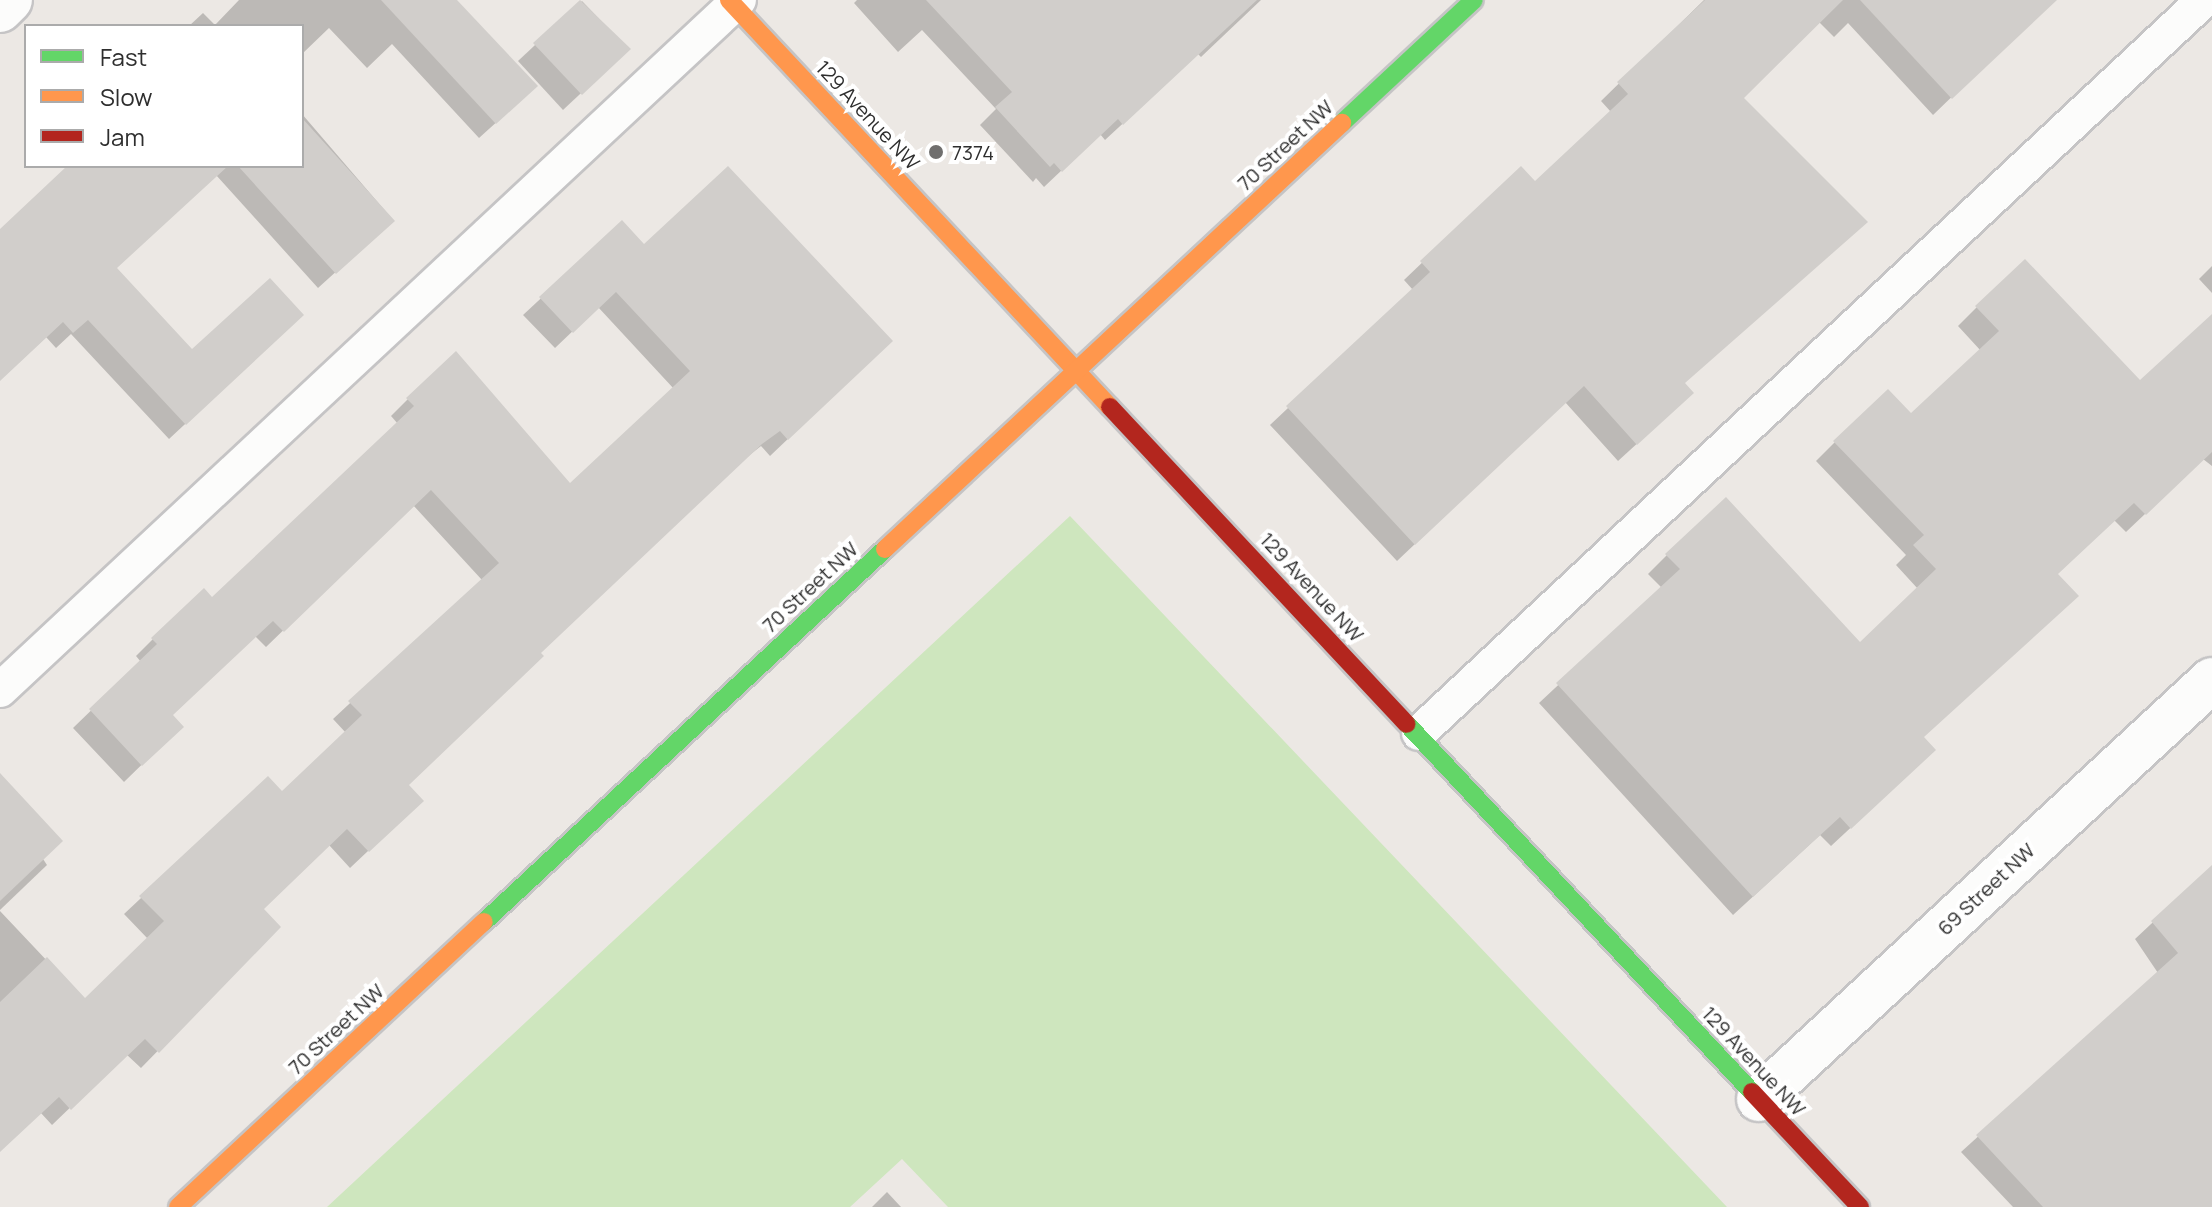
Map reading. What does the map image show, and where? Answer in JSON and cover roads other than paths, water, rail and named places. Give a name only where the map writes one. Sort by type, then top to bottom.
[{"type":"street","points":[[0,10],[10,0]]},
{"type":"street","name":"70 Street NW","points":[[178,1207],[1474,0]]},
{"type":"street","name":"129 Avenue NW","points":[[734,2],[1860,1207]]},
{"type":"street","name":"69 Street NW","points":[[1759,1099],[2212,680]]},
{"type":"lane","points":[[1419,733],[2204,0]]},
{"type":"lane","points":[[0,690],[734,2]]},
{"type":"place","name":"7374","points":[[936,152]]}]
